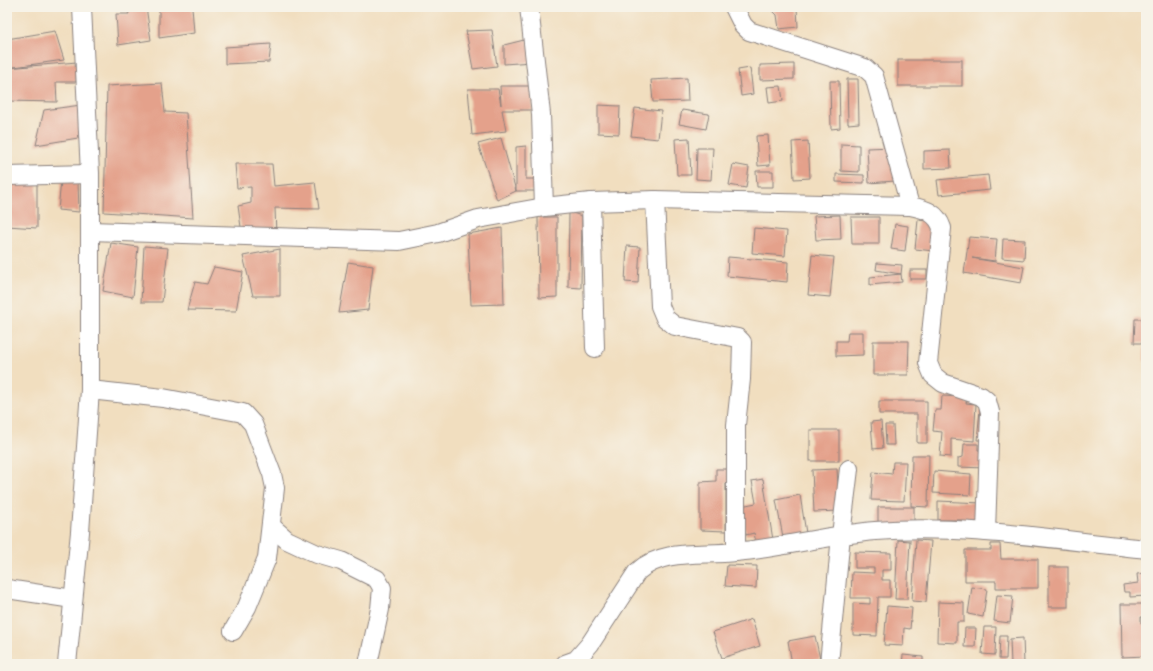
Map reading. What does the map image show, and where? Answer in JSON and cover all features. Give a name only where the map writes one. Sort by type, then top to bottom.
[{"type":"street","points":[[67,664],[90,390],[90,174],[82,7]]},
{"type":"street","points":[[529,7],[541,114],[544,207]]},
{"type":"street","points":[[734,7],[743,25],[750,31],[865,68],[874,76],[910,206]]},
{"type":"street","points":[[7,176],[90,174]]},
{"type":"street","points":[[90,231],[400,241],[438,233],[478,219],[544,207],[591,202],[655,200],[910,206],[929,211],[939,219],[942,228],[928,363],[933,374],[943,383],[981,396],[987,401],[990,412],[986,532]]},
{"type":"street","points":[[655,200],[660,306],[665,318],[675,326],[738,338],[742,342],[741,379],[736,425],[736,552]]},
{"type":"street","points":[[591,202],[595,348]]},
{"type":"street","points":[[90,390],[163,398],[243,413],[248,417],[258,436],[274,482],[271,526],[267,558],[233,631]]},
{"type":"street","points":[[829,664],[841,535],[849,469]]},
{"type":"street","points":[[271,526],[287,540],[317,554],[341,561],[377,579],[382,588],[380,609],[368,664]]},
{"type":"street","points":[[572,663],[590,644],[637,572],[644,566],[660,558],[670,556],[736,552],[841,535],[898,530],[986,532],[1146,549]]},
{"type":"street","points":[[7,589],[73,599]]},
{"type":"building","points":[[127,7],[146,7],[151,40],[118,45],[116,14],[129,14]]},
{"type":"building","points":[[159,7],[192,7],[194,33],[159,38]]},
{"type":"building","points":[[769,7],[797,7],[798,27],[779,29],[777,15]]},
{"type":"building","points":[[492,30],[497,66],[473,69],[466,31]]},
{"type":"building","points":[[55,31],[64,60],[7,68],[7,39]]},
{"type":"building","points":[[528,39],[532,62],[504,64],[504,45]]},
{"type":"building","points":[[271,44],[269,62],[225,64],[225,47]]},
{"type":"building","points":[[898,60],[962,60],[962,86],[898,86]]},
{"type":"building","points":[[77,62],[76,82],[56,82],[57,102],[7,101],[7,68]]},
{"type":"building","points":[[794,64],[794,79],[760,80],[760,65]]},
{"type":"building","points":[[750,68],[753,94],[741,96],[738,70]]},
{"type":"building","points":[[687,78],[688,101],[653,102],[651,80]]},
{"type":"building","points":[[847,79],[858,79],[859,123],[848,124]]},
{"type":"building","points":[[830,81],[839,81],[840,128],[831,129]]},
{"type":"building","points":[[162,83],[165,112],[186,113],[193,218],[104,212],[107,86]]},
{"type":"building","points":[[500,86],[532,86],[533,110],[502,110],[506,131],[472,135],[468,89],[498,89],[501,105]]},
{"type":"building","points":[[781,86],[783,101],[769,103],[767,87]]},
{"type":"building","points":[[81,105],[84,137],[36,145],[44,110]]},
{"type":"building","points":[[598,105],[620,106],[619,134],[598,133]]},
{"type":"building","points":[[635,108],[661,111],[658,139],[631,136]]},
{"type":"building","points":[[682,110],[709,114],[706,129],[679,124]]},
{"type":"building","points":[[10,111],[10,160],[7,161],[7,112]]},
{"type":"building","points":[[768,135],[770,165],[758,166],[756,136]]},
{"type":"building","points":[[501,138],[516,191],[497,200],[478,144]]},
{"type":"building","points":[[689,138],[691,175],[677,175],[675,139]]},
{"type":"building","points":[[808,141],[810,178],[794,179],[792,142]]},
{"type":"building","points":[[841,144],[859,145],[859,172],[841,171]]},
{"type":"building","points":[[526,146],[526,179],[541,179],[541,191],[516,191],[516,147]]},
{"type":"building","points":[[893,147],[895,181],[869,183],[867,148]]},
{"type":"building","points":[[697,148],[713,148],[711,180],[696,179]]},
{"type":"building","points":[[950,150],[951,168],[924,169],[924,151]]},
{"type":"building","points":[[235,164],[272,164],[274,186],[315,182],[319,209],[275,208],[276,235],[242,234],[238,206],[251,203],[251,187],[237,188]]},
{"type":"building","points":[[733,164],[749,167],[746,188],[729,185]]},
{"type":"building","points":[[756,171],[773,171],[773,187],[757,187]]},
{"type":"building","points":[[836,174],[864,175],[864,183],[836,182]]},
{"type":"building","points":[[988,175],[990,190],[939,195],[937,180]]},
{"type":"building","points":[[7,180],[37,182],[37,228],[7,226]]},
{"type":"building","points":[[61,181],[78,181],[79,212],[58,210]]},
{"type":"building","points":[[569,212],[582,216],[581,288],[568,287]]},
{"type":"building","points":[[840,215],[841,239],[816,240],[814,216]]},
{"type":"building","points":[[538,217],[557,217],[557,297],[539,298]]},
{"type":"building","points":[[851,217],[879,217],[879,244],[852,244]]},
{"type":"building","points":[[918,220],[937,222],[934,251],[915,249]]},
{"type":"building","points":[[895,224],[908,226],[905,251],[891,249]]},
{"type":"building","points":[[502,228],[504,304],[471,305],[468,234]]},
{"type":"building","points":[[754,228],[787,231],[785,256],[752,253]]},
{"type":"building","points":[[969,237],[997,239],[995,261],[972,258],[1024,267],[1021,283],[964,273]]},
{"type":"building","points":[[1003,239],[1025,240],[1024,260],[1002,258]]},
{"type":"building","points":[[111,243],[138,247],[133,297],[103,291]]},
{"type":"building","points":[[144,246],[168,248],[162,302],[141,302]]},
{"type":"building","points":[[627,246],[640,247],[638,283],[625,282]]},
{"type":"building","points":[[280,249],[280,296],[253,296],[243,256]]},
{"type":"building","points":[[812,255],[834,257],[830,297],[808,295]]},
{"type":"building","points":[[728,257],[788,262],[787,282],[727,276]]},
{"type":"building","points":[[348,262],[373,266],[368,310],[339,313]]},
{"type":"building","points":[[877,263],[902,265],[901,274],[876,270]]},
{"type":"building","points":[[214,267],[243,272],[236,311],[187,310],[195,282],[207,284]]},
{"type":"building","points":[[910,270],[927,270],[927,279],[910,279]]},
{"type":"building","points":[[901,274],[902,282],[870,285],[870,277]]},
{"type":"building","points":[[1135,319],[1146,319],[1146,361],[1144,361],[1144,343],[1134,343]]},
{"type":"building","points":[[848,332],[863,332],[863,355],[836,356],[836,341],[847,341]]},
{"type":"building","points":[[873,341],[909,341],[908,375],[873,375]]},
{"type":"building","points":[[942,396],[967,397],[966,403],[976,404],[974,441],[951,439],[951,457],[940,456],[942,432],[933,431],[935,410],[941,410]]},
{"type":"building","points":[[879,401],[927,401],[927,443],[917,443],[917,414],[879,414]]},
{"type":"building","points":[[980,410],[986,410],[983,440],[977,440]]},
{"type":"building","points":[[881,421],[883,448],[873,449],[871,422]]},
{"type":"building","points":[[885,425],[893,425],[894,445],[886,445]]},
{"type":"building","points":[[810,430],[839,430],[839,461],[810,461]]},
{"type":"building","points":[[964,444],[978,444],[978,450],[985,451],[985,468],[958,467],[958,458],[963,457]]},
{"type":"building","points":[[912,455],[929,455],[928,507],[911,506]]},
{"type":"building","points":[[893,462],[906,462],[904,501],[871,500],[873,472],[892,474]]},
{"type":"building","points":[[716,469],[736,469],[736,481],[726,482],[726,531],[700,530],[700,482],[716,481]]},
{"type":"building","points":[[837,469],[839,511],[814,512],[812,470]]},
{"type":"building","points":[[934,471],[971,474],[970,495],[933,493]]},
{"type":"building","points":[[763,479],[773,540],[756,543],[754,533],[746,535],[741,506],[756,503],[752,481]]},
{"type":"building","points":[[800,495],[806,533],[783,537],[776,500]]},
{"type":"building","points":[[938,501],[982,503],[981,522],[972,522],[972,526],[962,526],[962,520],[938,520]]},
{"type":"building","points":[[878,507],[914,507],[914,526],[878,527]]},
{"type":"building","points":[[898,540],[910,541],[907,599],[895,599]]},
{"type":"building","points":[[916,540],[931,541],[926,602],[912,601]]},
{"type":"building","points":[[991,544],[1000,544],[1001,559],[1038,559],[1038,588],[996,588],[996,581],[965,581],[965,550],[991,550]]},
{"type":"building","points":[[855,552],[891,553],[891,570],[882,570],[882,580],[890,580],[890,597],[878,597],[877,636],[853,635],[853,603],[870,604],[870,598],[851,598],[852,572],[874,573],[874,568],[855,568]]},
{"type":"building","points":[[727,565],[757,566],[756,588],[725,586]]},
{"type":"building","points":[[1049,567],[1068,567],[1068,607],[1049,607]]},
{"type":"building","points":[[1146,573],[1146,596],[1130,597],[1130,592],[1124,592],[1123,585],[1138,583],[1137,574]]},
{"type":"building","points":[[972,587],[987,589],[983,617],[968,614]]},
{"type":"building","points":[[997,595],[1013,596],[1010,623],[994,621]]},
{"type":"building","points":[[938,602],[964,603],[964,622],[957,622],[957,643],[937,642]]},
{"type":"building","points":[[1121,604],[1146,604],[1146,617],[1141,617],[1141,623],[1146,623],[1146,656],[1122,657]]},
{"type":"building","points":[[887,606],[912,608],[910,629],[904,628],[903,646],[884,645]]},
{"type":"building","points":[[752,619],[760,646],[722,658],[713,632]]},
{"type":"building","points":[[984,627],[996,627],[995,655],[982,654]]},
{"type":"building","points":[[965,628],[976,628],[975,647],[964,647]]},
{"type":"building","points":[[815,636],[820,659],[792,664],[788,641]]},
{"type":"building","points":[[1000,636],[1007,636],[1006,659],[999,659]]},
{"type":"building","points":[[1023,638],[1024,664],[1011,664],[1010,639]]},
{"type":"building","points":[[903,655],[923,657],[923,664],[902,664]]}]
